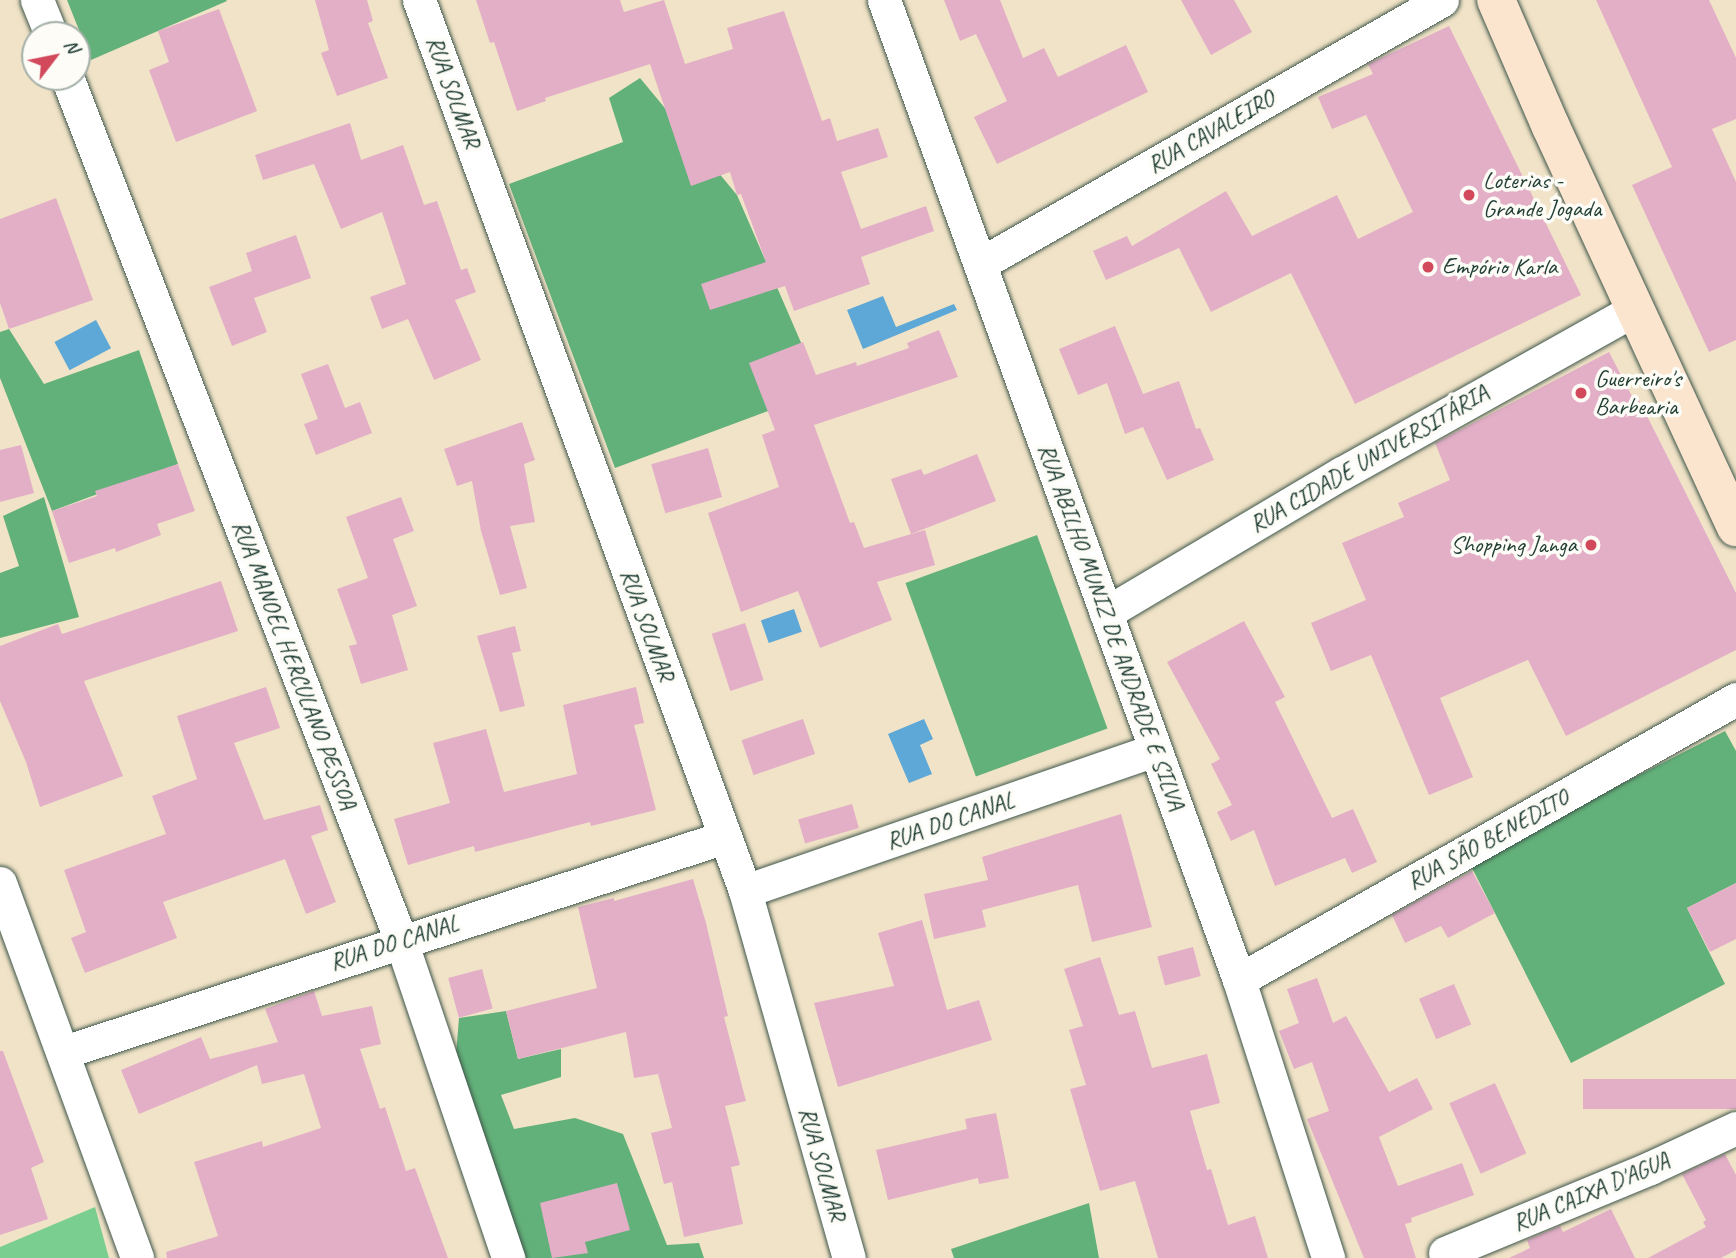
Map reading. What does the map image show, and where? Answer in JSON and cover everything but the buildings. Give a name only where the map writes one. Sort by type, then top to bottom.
[{"type":"main road","points":[[1496,0],[1634,310],[1736,527]]},
{"type":"street","points":[[37,0],[45,21]]},
{"type":"street","name":"RUA SOLMAR","points":[[419,0],[745,891],[849,1258]]},
{"type":"street","name":"RUA ABILHO MUNIZ DE ANDRADE E SILVA","points":[[884,0],[1239,980],[1328,1258]]},
{"type":"street","name":"RUA CAVALEIRO","points":[[980,264],[1441,0]]},
{"type":"street","name":"RUA MANOEL HERCULANO PESSOA","points":[[72,91],[401,941],[508,1258]]},
{"type":"street","name":"RUA CIDADE UNIVERSITÁRIA","points":[[1106,613],[1342,472],[1634,310]]},
{"type":"street","name":"RUA SÃO BENEDITO","points":[[1239,980],[1736,699]]},
{"type":"street","name":"RUA DO CANAL","points":[[745,891],[1154,750]]},
{"type":"street","name":"RUA DO CANAL","points":[[64,1052],[725,837]]},
{"type":"street","points":[[0,883],[64,1052],[137,1258]]},
{"type":"street","name":"RUA CAIXA D'AGUA","points":[[1445,1253],[1650,1168],[1736,1128]]},
{"type":"green space","points":[[67,0],[227,1],[91,60],[91,21],[75,21]]},
{"type":"green space","points":[[640,78],[737,195],[822,391],[615,468],[509,184],[623,142],[609,98]]},
{"type":"green space","points":[[9,329],[44,384],[139,350],[178,464],[52,511],[0,378],[0,332]]},
{"type":"green space","points":[[44,497],[79,617],[0,638],[0,573],[19,566],[3,516]]},
{"type":"green space","points":[[1037,535],[1107,729],[976,776],[905,583]]},
{"type":"green space","points":[[1725,731],[1736,751],[1736,883],[1687,908],[1725,984],[1571,1063],[1469,862]]},
{"type":"green space","points":[[506,1011],[518,1059],[561,1049],[561,1077],[501,1095],[514,1129],[575,1118],[623,1134],[667,1245],[699,1243],[704,1258],[523,1258],[456,1054],[459,1018]]},
{"type":"green space","points":[[1089,1203],[1099,1258],[954,1258],[951,1249]]},
{"type":"green space","points":[[95,1207],[109,1258],[0,1258],[0,1247]]},
{"type":"water","points":[[883,296],[896,327],[954,304],[957,310],[863,349],[847,310]]},
{"type":"water","points":[[96,320],[111,348],[70,370],[55,342]]},
{"type":"water","points":[[794,609],[802,632],[769,643],[761,620]]},
{"type":"water","points":[[924,719],[933,739],[920,745],[932,774],[909,783],[888,734]]},
{"type":"place","name":"Loterias - Grande Jogada","points":[[1469,195]]},
{"type":"place","name":"Empório Karla","points":[[1428,267]]},
{"type":"place","name":"Guerreiro's Barbearia","points":[[1581,393]]},
{"type":"place","name":"Shopping Janga","points":[[1591,545]]}]
